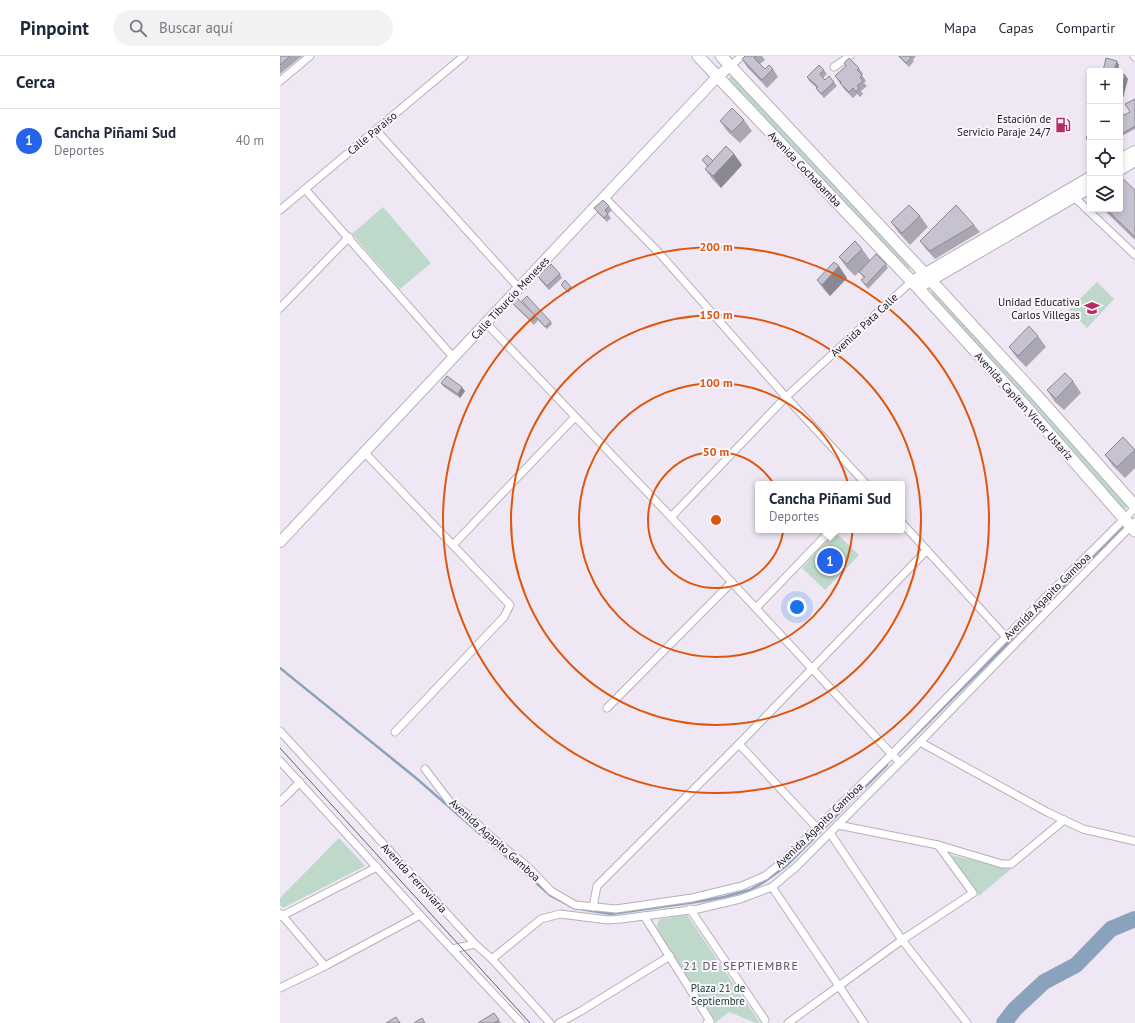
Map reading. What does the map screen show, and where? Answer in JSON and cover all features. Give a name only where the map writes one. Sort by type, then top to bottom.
[{"type":"main road","name":"Avenida Cochabamba","points":[[698,56],[915,284]]},
{"type":"main road","name":"Avenida Cochabamba","points":[[721,56],[928,277]]},
{"type":"main road","name":"Avenida Capitan Víctor Ustariz","points":[[928,277],[1039,398],[1135,507]]},
{"type":"main road","name":"Avenida Capitan Víctor Ustariz","points":[[915,284],[1131,525]]},
{"type":"street","points":[[280,82],[310,56]]},
{"type":"street","name":"Calle Paraiso","points":[[280,210],[464,56]]},
{"type":"street","name":"Calle Tiburcio Meneses","points":[[280,542],[717,77],[742,56]]},
{"type":"street","points":[[834,67],[850,56]]},
{"type":"street","points":[[376,130],[519,288]]},
{"type":"street","points":[[1123,157],[1135,151]]},
{"type":"street","points":[[1123,168],[1135,162]]},
{"type":"street","name":"Avenida Pata Calle","points":[[928,277],[1087,179]]},
{"type":"street","points":[[305,189],[349,237],[454,358]]},
{"type":"street","name":"Avenida Pata Calle","points":[[671,517],[786,397],[915,284],[1087,190]]},
{"type":"street","points":[[604,197],[661,255],[786,397],[863,481]]},
{"type":"street","points":[[1074,197],[1135,255]]},
{"type":"street","points":[[280,307],[349,237]]},
{"type":"street","points":[[486,324],[671,517],[899,762]]},
{"type":"street","points":[[453,545],[575,418]]},
{"type":"street","points":[[365,453],[510,605],[504,617],[395,732]]},
{"type":"street","name":"Avenida Agapito Gamboa","points":[[492,959],[541,919],[560,914],[608,920],[644,916],[698,909],[740,900],[772,887],[796,867],[838,825],[1131,525],[1135,507]]},
{"type":"street","name":"Avenida Agapito Gamboa","points":[[425,769],[450,802],[467,814],[490,836],[530,868],[551,891],[575,905],[616,909],[692,898],[742,886],[765,876],[780,864],[892,754],[1006,637],[1131,525]]},
{"type":"street","points":[[905,526],[1006,637]]},
{"type":"street","points":[[756,608],[828,533]]},
{"type":"street","points":[[593,907],[597,886],[739,744],[927,550]]},
{"type":"street","points":[[607,708],[732,582]]},
{"type":"street","name":"Avenida Ferroviaria","points":[[280,731],[475,944],[492,959],[550,1023]]},
{"type":"street","points":[[920,742],[1047,812],[1083,829],[1135,842]]},
{"type":"street","points":[[739,744],[817,828]]},
{"type":"street","name":"Avenida Ferroviaria","points":[[280,761],[420,915],[521,1023]]},
{"type":"street","points":[[280,802],[300,782]]},
{"type":"street","points":[[838,825],[938,845],[1002,864],[1011,864],[1064,820]]},
{"type":"street","points":[[830,832],[902,940],[968,1023]]},
{"type":"street","points":[[788,1023],[902,940],[973,893],[938,845]]},
{"type":"street","points":[[325,966],[281,915],[377,867]]},
{"type":"street","points":[[772,887],[864,1023]]},
{"type":"street","points":[[690,909],[765,1020]]},
{"type":"street","points":[[280,988],[325,966],[420,915]]},
{"type":"street","points":[[644,916],[710,1021],[707,1023]]},
{"type":"street","points":[[452,949],[475,944]]},
{"type":"street","points":[[559,1023],[670,956]]},
{"type":"green space","points":[[732,75],[912,266],[908,270],[728,79]]},
{"type":"green space","points":[[383,207],[431,263],[400,289],[352,234]]},
{"type":"green space","points":[[1097,282],[1114,299],[1087,328],[1069,310]]},
{"type":"green space","points":[[933,290],[1128,506],[1124,510],[930,294]]},
{"type":"green space","points":[[834,533],[836,533],[859,555],[825,590],[802,568]]},
{"type":"green space","points":[[339,838],[365,866],[283,908],[280,905],[280,898]]},
{"type":"green space","points":[[951,855],[1011,869],[979,896]]},
{"type":"green space","name":"Plaza 21 de Septiembre","points":[[687,915],[760,1023],[756,1023],[729,1012],[715,1023],[658,932],[657,925],[660,919]]},
{"type":"building","points":[[280,56],[290,56],[280,65]]},
{"type":"building","points":[[745,56],[756,56],[754,58],[765,69],[769,65],[773,69],[762,80],[742,59]]},
{"type":"building","points":[[899,56],[910,56],[911,58],[906,63]]},
{"type":"building","points":[[849,58],[859,68],[857,70],[862,75],[860,77],[863,81],[857,86],[859,88],[856,92],[853,88],[849,92],[835,76],[846,66],[844,63]]},
{"type":"building","points":[[1106,58],[1117,61],[1115,68],[1104,68]]},
{"type":"building","points":[[819,65],[824,70],[820,74],[825,80],[829,76],[834,82],[821,94],[816,88],[818,87],[807,77]]},
{"type":"building","points":[[1135,99],[1135,126],[1123,133],[1123,116],[1130,112],[1125,104]]},
{"type":"building","points":[[732,108],[744,120],[732,132],[720,121]]},
{"type":"building","points":[[726,146],[734,154],[713,176],[705,169]]},
{"type":"building","points":[[707,155],[713,161],[708,166],[702,160]]},
{"type":"building","points":[[1123,179],[1135,190],[1135,237],[1109,212],[1123,212]]},
{"type":"building","points":[[603,200],[609,206],[605,210],[608,214],[604,218],[594,208]]},
{"type":"building","points":[[909,205],[920,216],[902,233],[891,222]]},
{"type":"building","points":[[956,205],[974,225],[930,251],[920,241]]},
{"type":"building","points":[[855,241],[862,249],[847,264],[839,257]]},
{"type":"building","points":[[876,254],[886,264],[866,285],[861,280],[865,277],[859,272]]},
{"type":"building","points":[[834,262],[839,266],[822,285],[817,280]]},
{"type":"building","points":[[551,264],[560,274],[547,286],[538,276]]},
{"type":"building","points":[[565,280],[571,287],[567,291],[561,285]]},
{"type":"building","points":[[527,296],[551,322],[545,327],[522,301]]},
{"type":"building","points":[[516,297],[536,316],[531,321],[511,302]]},
{"type":"building","points":[[1029,326],[1038,336],[1018,356],[1009,347]]},
{"type":"building","points":[[1065,373],[1073,381],[1056,399],[1047,390]]},
{"type":"building","points":[[447,376],[462,387],[458,394],[441,383]]},
{"type":"building","points":[[1123,437],[1135,450],[1117,467],[1105,455]]},
{"type":"building","points":[[494,1013],[499,1020],[494,1023],[478,1023]]},
{"type":"building","points":[[396,1017],[400,1023],[386,1023]]},
{"type":"building","points":[[422,1018],[425,1023],[414,1023]]},
{"type":"waterway","points":[[898,753],[1123,528]]},
{"type":"waterway","points":[[280,668],[416,778],[551,896],[574,908],[611,914],[703,901],[750,890],[786,866],[887,765]]},
{"type":"waterway","points":[[1004,1023],[1015,1009],[1044,982],[1076,965],[1111,929],[1135,919]]},
{"type":"tram line","points":[[280,748],[530,1023]]},
{"type":"place","name":"Estación de Servicio Paraje 24/7","points":[[1063,125]]},
{"type":"place","name":"Unidad Educativa Carlos Villegas","points":[[1092,308]]},
{"type":"place","name":"Cancha Piñami Sud","points":[[830,561]]},
{"type":"district","name":"21 DE SEPTIEMBRE","points":[[741,966]]}]
